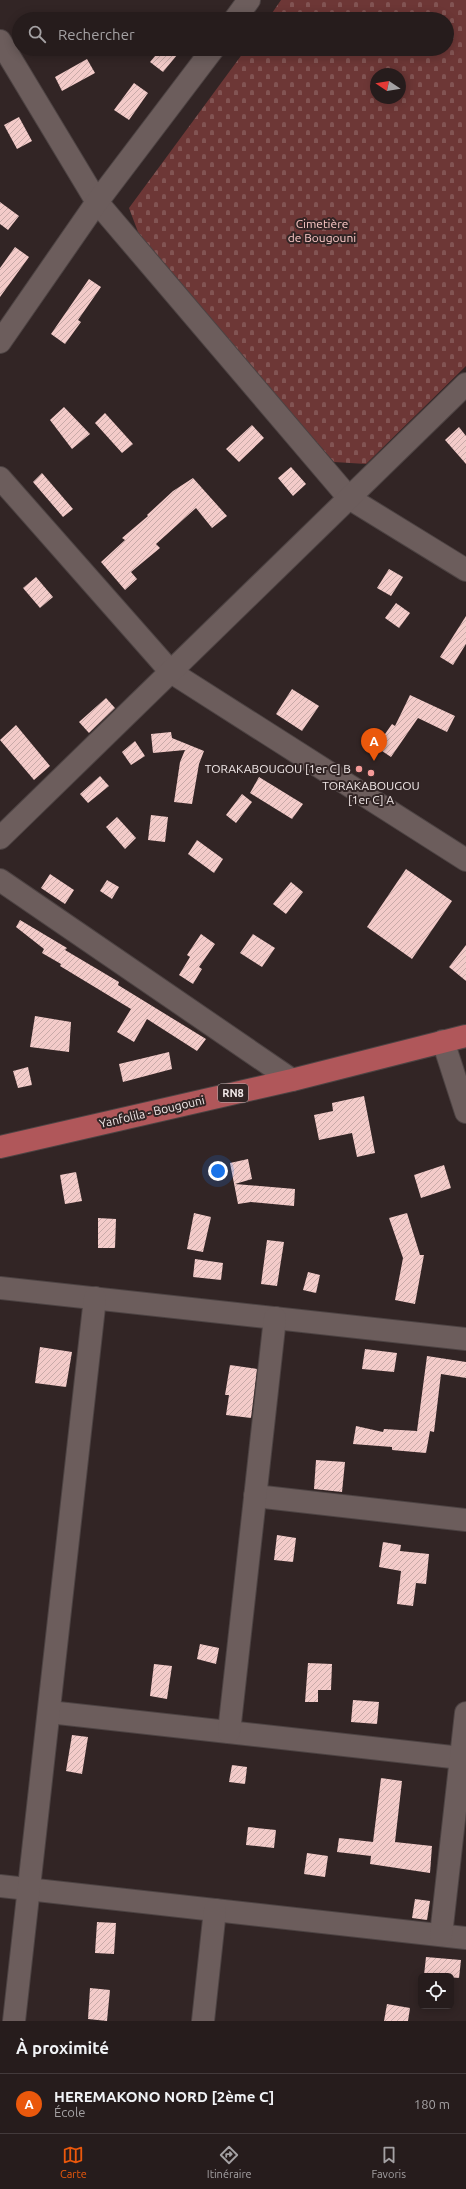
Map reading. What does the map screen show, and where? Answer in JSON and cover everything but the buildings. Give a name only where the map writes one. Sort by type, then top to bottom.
[{"type":"main road","name":"Yanfolila - Bougouni","points":[[0,1147],[292,1080],[466,1036]]},
{"type":"street","points":[[0,41],[97,202],[349,498],[466,570]]},
{"type":"street","points":[[0,342],[97,202],[208,56]]},
{"type":"street","points":[[0,838],[466,384]]},
{"type":"street","points":[[0,478],[171,672],[466,860]]},
{"type":"street","points":[[0,880],[292,1080]]},
{"type":"street","points":[[443,1041],[466,1112]]},
{"type":"street","points":[[0,1288],[466,1339]]},
{"type":"street","points":[[14,2021],[95,1298]]},
{"type":"street","points":[[229,1732],[275,1318]]},
{"type":"street","points":[[256,1496],[466,1520]]},
{"type":"street","points":[[49,1712],[461,1758]]},
{"type":"street","points":[[441,1935],[466,1713]]},
{"type":"street","points":[[0,1886],[466,1938]]},
{"type":"street","points":[[203,2021],[215,1910]]},
{"type":"green space","name":"Cimetière de Bougouni","points":[[281,0],[466,0],[466,366],[366,464],[334,462],[141,240],[129,208],[241,56],[454,56],[454,12],[273,12]]},
{"type":"place","name":"HEREMAKONO NORD [2ème C]","points":[[374,761]]},
{"type":"place","name":"TORAKABOUGOU [1er C] B","points":[[359,769]]},
{"type":"place","name":"TORAKABOUGOU [1er C] A","points":[[371,773]]}]
